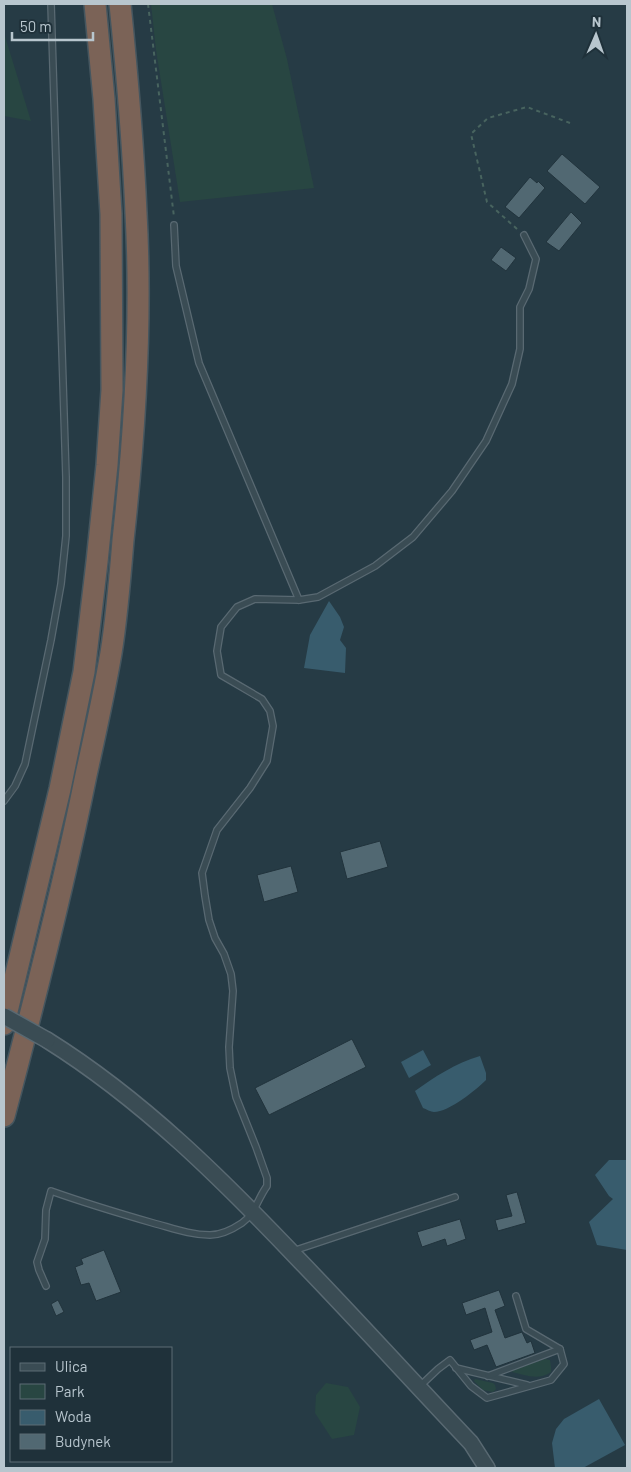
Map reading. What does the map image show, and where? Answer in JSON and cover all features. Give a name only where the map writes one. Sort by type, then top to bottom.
[{"type":"highway","points":[[4,1024],[60,789],[84,672],[98,562],[107,465],[112,390],[111,214],[104,99],[94,4]]},
{"type":"highway","points":[[4,1116],[27,1032],[90,760],[111,653],[125,526],[136,396],[137,292],[136,206],[129,93],[120,4]]},
{"type":"street","points":[[4,1016],[47,1040],[104,1078],[160,1123],[253,1212],[291,1252],[471,1444],[487,1468]]},
{"type":"lane","points":[[4,801],[15,786],[25,764],[53,631],[61,584],[66,536],[66,448],[51,4]]},
{"type":"lane","points":[[174,225],[176,266],[199,363],[299,600]]},
{"type":"lane","points":[[46,1286],[37,1262],[45,1239],[46,1210],[51,1190],[87,1204],[193,1234],[212,1235],[232,1229],[243,1222],[253,1212],[267,1186],[267,1178],[256,1146],[236,1097],[230,1068],[229,1047],[233,1000],[231,974],[209,920],[202,873],[217,830],[250,788],[267,761],[273,726],[270,711],[262,699],[221,675],[217,651],[221,627],[237,607],[255,599],[299,600],[318,597],[375,566],[413,537],[452,491],[486,441],[512,384],[520,349],[520,307],[529,289],[536,259],[524,235]]},
{"type":"lane","points":[[291,1252],[455,1197]]},
{"type":"lane","points":[[418,1387],[450,1360],[471,1386],[488,1398],[551,1380],[564,1364],[560,1349],[526,1328],[516,1296]]},
{"type":"lane","points":[[488,1376],[560,1349]]},
{"type":"lane","points":[[456,1368],[529,1386]]},
{"type":"path","points":[[148,4],[174,225]]},
{"type":"path","points":[[524,235],[487,202],[471,134],[488,118],[527,107],[570,123]]},
{"type":"green space","points":[[151,4],[272,4],[287,59],[314,188],[180,202],[156,50]]},
{"type":"green space","points":[[4,33],[31,121],[4,116]]},
{"type":"green space","points":[[545,1359],[550,1360],[551,1367],[551,1372],[546,1375],[536,1377],[512,1372],[513,1370]]},
{"type":"green space","points":[[475,1379],[493,1383],[496,1389],[493,1392],[483,1390],[474,1381]]},
{"type":"green space","points":[[326,1383],[348,1387],[360,1407],[354,1435],[332,1439],[315,1413],[316,1395]]},
{"type":"water","points":[[329,601],[340,617],[344,627],[340,640],[346,648],[345,673],[304,668],[310,635]]},
{"type":"water","points":[[423,1050],[431,1065],[409,1078],[401,1062]]},
{"type":"water","points":[[480,1056],[486,1073],[486,1080],[482,1084],[462,1100],[440,1111],[434,1112],[423,1108],[415,1091],[454,1066]]},
{"type":"water","points":[[609,1160],[627,1160],[627,1250],[597,1245],[589,1222],[613,1199],[595,1175]]},
{"type":"water","points":[[599,1399],[625,1445],[583,1468],[555,1468],[552,1443],[556,1429],[564,1419]]},
{"type":"building","points":[[562,154],[600,187],[585,204],[547,171]]},
{"type":"building","points":[[530,177],[537,183],[538,181],[545,188],[519,218],[505,207]]},
{"type":"building","points":[[571,212],[582,223],[559,251],[546,242]]},
{"type":"building","points":[[501,247],[516,258],[506,271],[491,260]]},
{"type":"building","points":[[380,841],[388,867],[347,879],[340,852]]},
{"type":"building","points":[[291,866],[298,892],[264,902],[257,875]]},
{"type":"building","points":[[352,1039],[366,1067],[269,1115],[255,1088]]},
{"type":"building","points":[[517,1192],[526,1223],[498,1231],[495,1220],[512,1216],[506,1195]]},
{"type":"building","points":[[460,1219],[466,1239],[447,1246],[445,1239],[422,1247],[417,1232]]},
{"type":"building","points":[[104,1250],[121,1292],[96,1301],[89,1283],[81,1285],[75,1267],[83,1264],[81,1259]]},
{"type":"building","points":[[499,1290],[505,1306],[495,1310],[505,1338],[522,1332],[527,1343],[531,1341],[535,1353],[496,1367],[487,1345],[474,1350],[470,1340],[492,1332],[485,1308],[466,1315],[462,1303]]},
{"type":"building","points":[[58,1300],[64,1312],[56,1316],[51,1304]]}]
